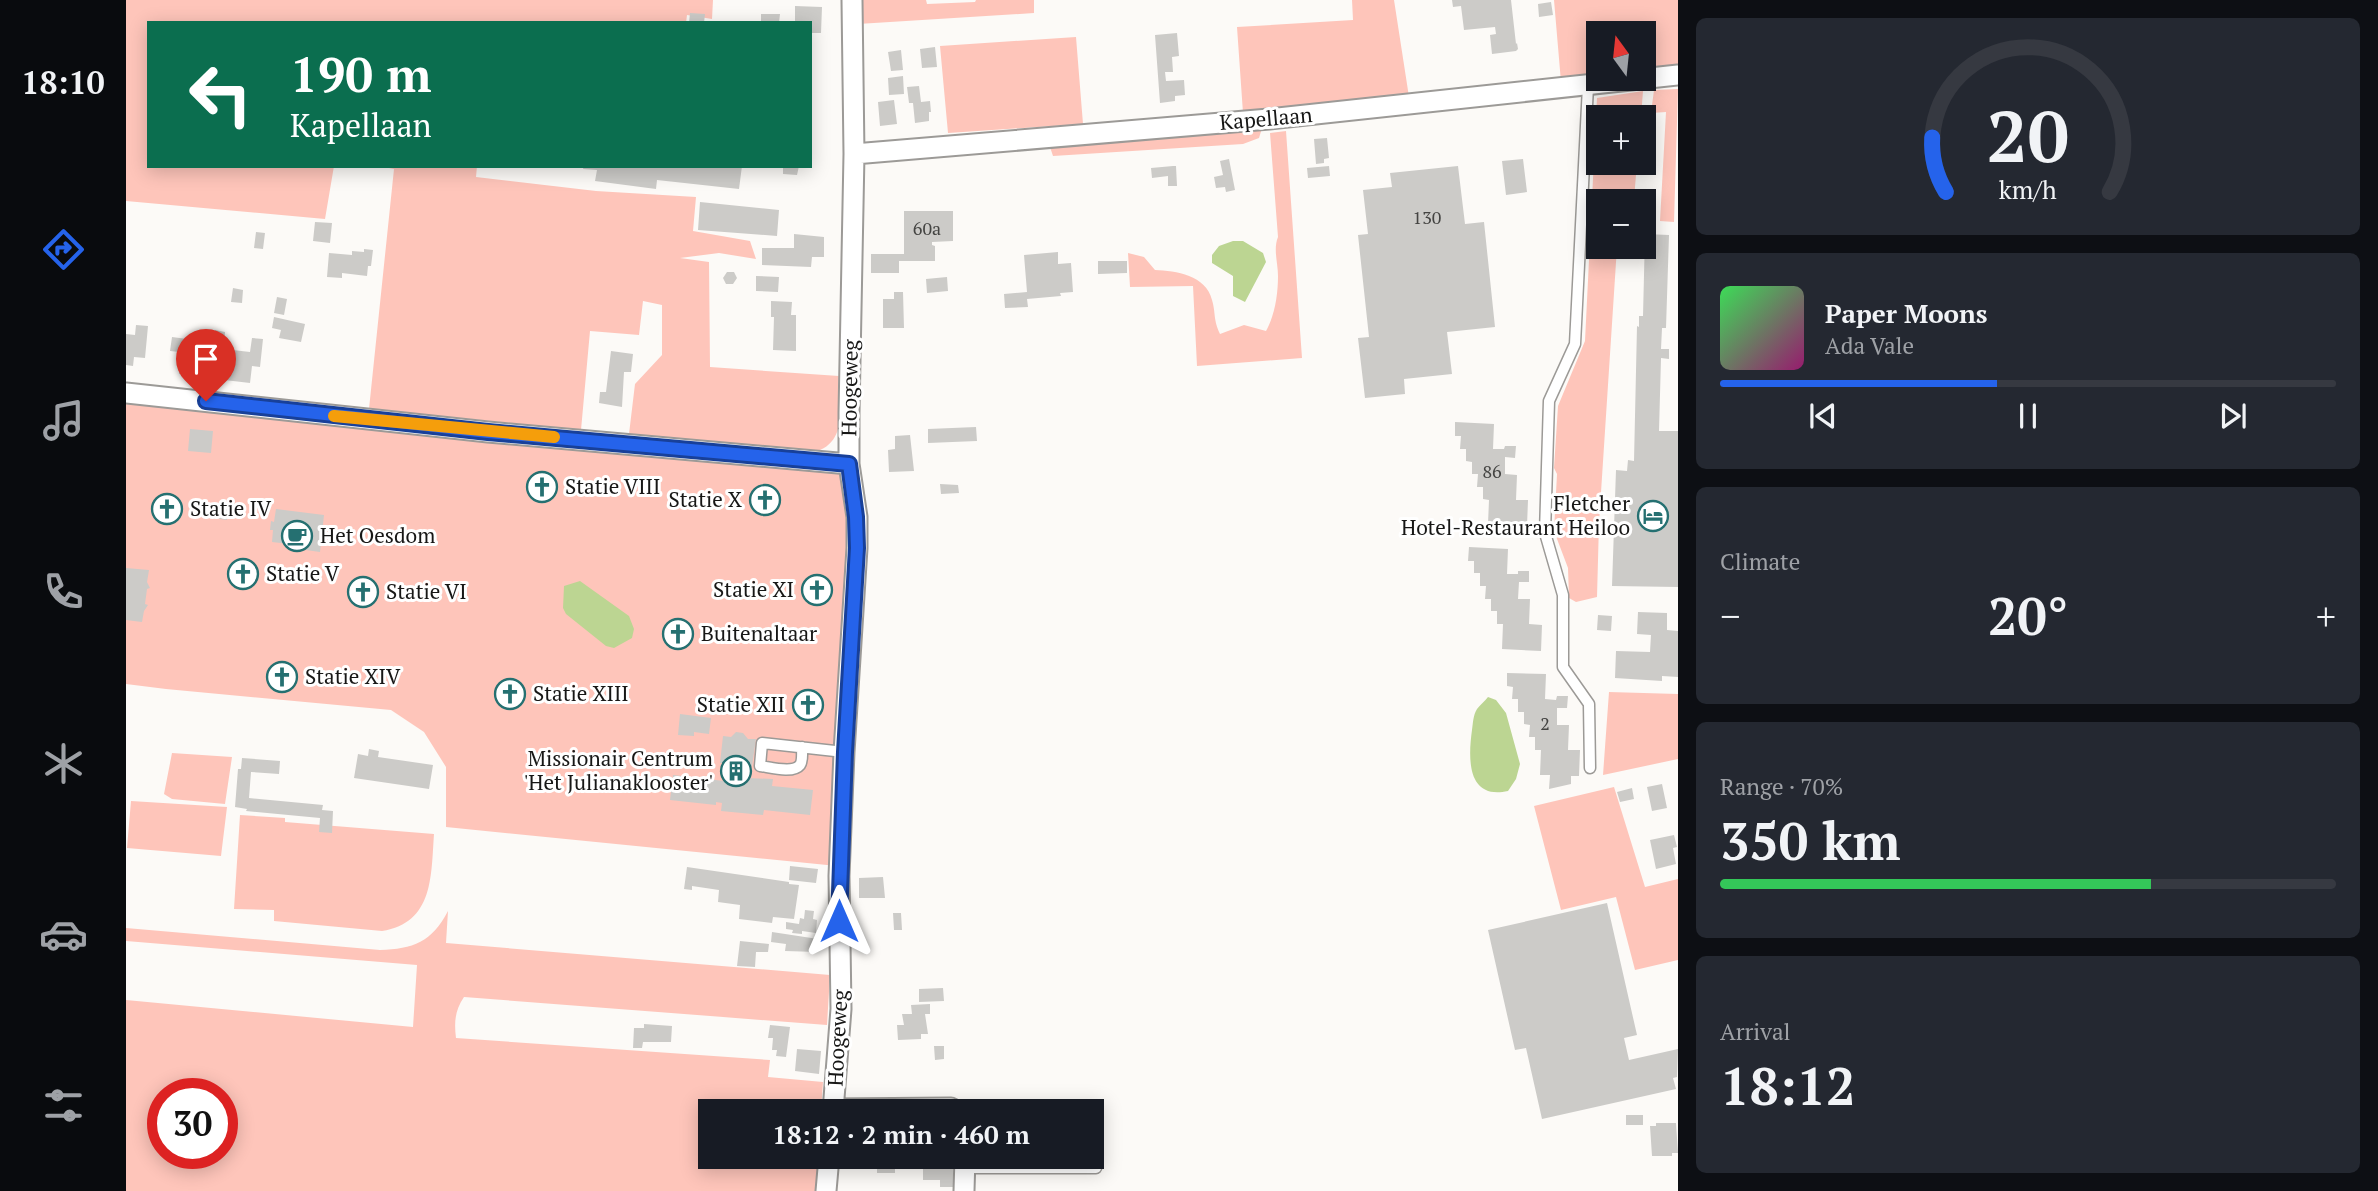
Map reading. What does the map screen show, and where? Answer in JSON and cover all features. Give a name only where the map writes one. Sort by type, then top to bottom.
[{"type":"street","name":"Hoogeweg","points":[[835,1099],[841,1009],[839,876],[857,548],[849,464],[852,0]]},
{"type":"street","name":"Kapellaan","points":[[1656,78],[1678,75]]},
{"type":"street","name":"Kapellaan","points":[[853,154],[1269,119],[1586,86]]},
{"type":"street","points":[[126,393],[476,430],[849,464]]},
{"type":"street","points":[[826,1191],[828,1169]]},
{"type":"street","points":[[964,1191],[965,1169]]},
{"type":"lane","points":[[1588,91],[1574,344],[1549,401],[1545,533],[1563,594],[1563,667],[1589,704],[1590,768]]},
{"type":"lane","points":[[802,747],[801,764],[798,767],[787,769],[760,766],[762,743],[802,747],[845,752]]},
{"type":"shaded area","points":[[126,0],[713,0],[712,19],[687,15],[686,21],[147,21],[147,168],[334,168],[325,219],[126,201]]},
{"type":"shaded area","points":[[858,0],[926,0],[927,4],[976,0],[1034,0],[1034,13],[858,24]]},
{"type":"shaded area","points":[[1352,0],[1394,0],[1409,97],[1243,113],[1237,27],[1353,20]]},
{"type":"shaded area","points":[[1554,0],[1678,0],[1678,66],[1656,69],[1656,21],[1586,21],[1586,79],[1561,82]]},
{"type":"shaded area","points":[[1076,37],[1083,124],[948,133],[940,46]]},
{"type":"shaded area","points":[[1678,89],[1674,222],[1660,221],[1666,112],[1656,113],[1656,105],[1652,105],[1656,90]]},
{"type":"shaded area","points":[[1643,91],[1642,105],[1597,105],[1597,98]]},
{"type":"shaded area","points":[[1263,125],[1259,138],[1243,144],[1053,156],[1049,144]]},
{"type":"shaded area","points":[[1286,131],[1302,358],[1197,366],[1193,286],[1130,287],[1128,253],[1144,257],[1155,270],[1181,273],[1204,285],[1212,300],[1220,334],[1244,325],[1266,331],[1272,318],[1278,276],[1278,237],[1270,133]]},
{"type":"shaded area","points":[[389,168],[477,168],[476,177],[596,191],[696,197],[693,231],[750,241],[756,259],[719,253],[680,258],[709,262],[710,367],[839,376],[841,408],[834,439],[817,451],[629,434],[635,384],[662,355],[662,305],[643,301],[639,335],[590,331],[581,430],[369,409],[394,169]]},
{"type":"shaded area","points":[[1593,175],[1636,175],[1635,189],[1593,189]]},
{"type":"shaded area","points":[[1243,241],[1263,253],[1266,262],[1245,302],[1233,296],[1233,276],[1212,263],[1212,255],[1219,246]]},
{"type":"shaded area","points":[[1589,259],[1616,259],[1599,523],[1597,597],[1576,602],[1569,598],[1568,568],[1554,531],[1557,474],[1554,468],[1558,406],[1585,341]]},
{"type":"shaded area","points":[[126,394],[846,472],[852,546],[837,866],[446,827],[446,767],[424,732],[391,710],[126,684]]},
{"type":"shaded area","points":[[580,581],[629,616],[634,629],[632,638],[614,648],[606,646],[566,614],[563,608],[564,586]]},
{"type":"shaded area","points":[[1609,692],[1678,694],[1678,759],[1603,775]]},
{"type":"shaded area","points":[[1488,697],[1496,700],[1506,713],[1520,764],[1516,779],[1508,791],[1495,792],[1485,789],[1473,775],[1470,753],[1474,717],[1477,709]]},
{"type":"shaded area","points":[[172,753],[232,757],[225,804],[172,799],[164,794]]},
{"type":"shaded area","points":[[1614,787],[1645,887],[1678,879],[1678,960],[1635,970],[1616,897],[1561,910],[1534,806]]},
{"type":"shaded area","points":[[131,801],[227,807],[221,856],[127,848]]},
{"type":"shaded area","points":[[240,815],[285,818],[285,822],[434,834],[430,881],[421,908],[399,926],[382,931],[274,921],[274,910],[234,909]]},
{"type":"shaded area","points":[[448,911],[446,943],[830,975],[827,1025],[464,997],[455,1021],[456,1038],[770,1060],[768,1077],[823,1082],[822,1099],[698,1099],[698,1169],[817,1169],[816,1191],[126,1191],[126,1000],[413,1027],[417,965],[126,941],[126,928],[380,950],[412,945],[435,930]]},
{"type":"building","points":[[1452,0],[1511,0],[1518,49],[1492,54],[1490,35],[1496,34],[1495,27],[1464,30],[1461,6],[1453,7]]},
{"type":"building","points":[[1551,2],[1553,15],[1539,17],[1538,4]]},
{"type":"building","points":[[795,6],[822,7],[821,33],[812,33],[812,21],[795,21]]},
{"type":"building","points":[[690,13],[705,14],[704,21],[689,21]]},
{"type":"building","points":[[761,14],[780,14],[779,21],[761,21]]},
{"type":"building","points":[[1177,33],[1179,56],[1172,57],[1173,72],[1165,72],[1166,81],[1184,80],[1185,95],[1175,96],[1175,101],[1160,103],[1155,35]]},
{"type":"building","points":[[935,47],[937,67],[922,68],[920,49]]},
{"type":"building","points":[[901,50],[903,70],[891,71],[888,52]]},
{"type":"building","points":[[903,76],[904,94],[889,95],[888,78]]},
{"type":"building","points":[[919,86],[921,102],[930,101],[931,112],[929,121],[915,123],[913,103],[909,103],[907,87]]},
{"type":"building","points":[[894,100],[897,124],[880,126],[878,102]]},
{"type":"building","points":[[1327,138],[1329,158],[1324,159],[1324,163],[1316,164],[1314,139]]},
{"type":"building","points":[[1229,159],[1235,190],[1226,192],[1225,187],[1216,188],[1214,177],[1223,175],[1220,161]]},
{"type":"building","points":[[1523,159],[1527,192],[1506,195],[1502,161]]},
{"type":"building","points":[[1176,166],[1177,186],[1168,186],[1168,176],[1152,178],[1151,168]]},
{"type":"building","points":[[1329,166],[1330,176],[1308,178],[1307,168]]},
{"type":"building","points":[[1458,166],[1465,224],[1484,222],[1495,327],[1447,332],[1452,374],[1404,379],[1405,394],[1365,398],[1358,338],[1369,337],[1358,235],[1368,234],[1363,190],[1392,187],[1390,173]]},
{"type":"building","points":[[742,168],[739,189],[657,180],[656,189],[595,181],[597,170],[583,169]]},
{"type":"building","points":[[783,168],[799,168],[797,175],[783,174]]},
{"type":"building","points":[[700,202],[779,210],[777,236],[698,230]]},
{"type":"building","points":[[904,211],[953,211],[953,241],[932,242],[935,246],[935,261],[899,261],[899,273],[871,273],[871,254],[904,254]]},
{"type":"building","points":[[315,222],[332,223],[330,243],[313,241]]},
{"type":"building","points":[[256,232],[265,233],[263,249],[254,248]]},
{"type":"building","points":[[794,234],[824,237],[824,257],[812,257],[811,267],[762,265],[762,248],[794,248]]},
{"type":"building","points":[[1656,234],[1669,235],[1666,328],[1662,328],[1661,349],[1669,349],[1669,359],[1661,358],[1659,431],[1678,431],[1678,587],[1612,586],[1616,470],[1627,471],[1628,460],[1634,461],[1637,326],[1639,327],[1639,316],[1643,316],[1644,259],[1656,259]]},
{"type":"building","points":[[364,249],[373,250],[367,276],[342,273],[342,278],[327,277],[329,253],[352,255],[352,251],[364,252]]},
{"type":"building","points":[[1058,252],[1058,264],[1071,263],[1073,292],[1060,293],[1061,296],[1027,299],[1028,307],[1005,308],[1004,294],[1027,292],[1024,255]]},
{"type":"building","points":[[1098,261],[1127,261],[1127,273],[1098,274]]},
{"type":"building","points":[[727,272],[734,272],[737,278],[733,284],[726,284],[723,278]]},
{"type":"building","points":[[756,276],[779,277],[778,292],[756,291]]},
{"type":"building","points":[[947,277],[948,291],[927,293],[926,279]]},
{"type":"building","points":[[233,288],[243,290],[242,303],[231,302]]},
{"type":"building","points":[[894,292],[903,292],[904,328],[883,328],[883,299],[894,299]]},
{"type":"building","points":[[277,297],[287,299],[284,315],[274,313]]},
{"type":"building","points":[[771,301],[792,302],[791,315],[796,315],[796,351],[773,350],[774,317],[771,317]]},
{"type":"building","points":[[274,317],[305,324],[301,342],[279,338],[281,330],[272,328]]},
{"type":"building","points":[[136,325],[148,326],[145,358],[134,357],[133,366],[126,365],[126,334],[135,335]]},
{"type":"building","points":[[215,330],[225,332],[224,349],[250,352],[252,338],[263,339],[260,367],[252,366],[250,383],[216,379],[218,362],[211,362]]},
{"type":"building","points":[[172,337],[202,341],[200,357],[196,357],[194,376],[179,374],[179,352],[170,351]]},
{"type":"building","points":[[611,351],[633,354],[631,372],[624,372],[622,407],[599,403],[600,392],[606,392]]},
{"type":"building","points":[[1455,422],[1494,424],[1493,449],[1516,446],[1515,458],[1505,457],[1505,474],[1517,475],[1516,500],[1528,500],[1527,526],[1488,524],[1489,500],[1483,499],[1483,487],[1477,487],[1478,474],[1472,474],[1472,462],[1466,461],[1466,449],[1460,449],[1461,436],[1455,436]]},
{"type":"building","points":[[976,427],[977,441],[928,443],[928,429]]},
{"type":"building","points":[[190,429],[213,431],[211,453],[188,451]]},
{"type":"building","points":[[910,435],[914,471],[889,472],[888,450],[895,449],[895,436]]},
{"type":"building","points":[[940,484],[958,485],[959,493],[941,494]]},
{"type":"building","points":[[221,502],[230,503],[227,520],[219,519]]},
{"type":"building","name":"Het Oesdom","points":[[276,509],[324,515],[320,552],[306,550],[306,546],[272,542],[271,521],[274,522]]},
{"type":"building","points":[[1469,547],[1508,549],[1507,574],[1529,571],[1529,582],[1519,582],[1518,599],[1530,599],[1529,624],[1542,625],[1541,651],[1502,649],[1503,624],[1497,624],[1497,611],[1491,611],[1491,599],[1485,599],[1486,586],[1480,586],[1480,573],[1474,573],[1474,561],[1468,561]]},
{"type":"building","points":[[126,568],[149,570],[147,582],[150,588],[147,589],[145,604],[148,605],[142,622],[126,620]]},
{"type":"building","points":[[1638,612],[1667,613],[1667,630],[1678,631],[1678,677],[1662,676],[1662,681],[1615,678],[1616,651],[1650,652],[1651,635],[1637,634]]},
{"type":"building","points":[[1598,615],[1612,616],[1611,631],[1597,630]]},
{"type":"building","name":"Buitenaltaar","points":[[676,627],[682,627],[687,635],[685,641],[676,643],[671,638],[671,632]]},
{"type":"building","points":[[1507,673],[1546,674],[1545,699],[1556,700],[1557,696],[1568,696],[1567,708],[1557,708],[1557,725],[1569,725],[1568,750],[1580,750],[1579,776],[1571,776],[1571,784],[1549,789],[1550,775],[1540,775],[1541,750],[1535,750],[1535,737],[1529,737],[1530,725],[1524,724],[1524,712],[1518,712],[1518,699],[1512,699],[1513,687],[1507,686]]},
{"type":"building","points":[[680,714],[711,718],[709,734],[694,732],[694,736],[678,735]]},
{"type":"building","name":"Missionair Centrum 'Het Julianaklooster'","points":[[736,732],[743,733],[748,739],[756,739],[752,766],[747,766],[746,778],[773,779],[772,786],[813,790],[810,815],[764,810],[763,815],[721,811],[722,803],[716,802],[716,805],[670,800],[673,775],[724,781],[726,763],[720,763],[723,736],[731,737]]},
{"type":"building","points":[[369,749],[379,751],[378,757],[433,765],[429,789],[354,778],[358,754],[368,756]]},
{"type":"building","points":[[242,758],[280,761],[279,774],[251,772],[249,798],[323,805],[322,810],[333,811],[332,833],[319,832],[320,818],[246,811],[247,809],[235,807],[238,769],[241,769]]},
{"type":"building","points":[[1662,784],[1667,808],[1652,811],[1647,787]]},
{"type":"building","points":[[1632,788],[1634,799],[1620,802],[1617,792]]},
{"type":"building","points":[[1674,835],[1677,847],[1673,848],[1676,864],[1656,869],[1650,840]]},
{"type":"building","points":[[790,866],[818,869],[816,883],[789,880]]},
{"type":"building","points":[[687,867],[799,885],[794,919],[773,917],[772,923],[739,919],[740,905],[718,902],[719,890],[692,886],[692,890],[684,889]]},
{"type":"building","points":[[883,877],[885,898],[859,898],[859,878]]},
{"type":"building","points":[[1607,903],[1637,1035],[1624,1038],[1629,1060],[1678,1049],[1677,1077],[1673,1078],[1676,1089],[1542,1119],[1526,1048],[1515,1050],[1488,930]]},
{"type":"building","points":[[805,910],[814,911],[813,919],[817,920],[816,933],[792,933],[793,930],[786,929],[786,922],[799,924],[800,918],[804,919]]},
{"type":"building","points":[[893,913],[901,913],[902,930],[894,930]]},
{"type":"building","points":[[772,932],[818,939],[817,952],[785,951],[786,944],[771,942]]},
{"type":"building","points":[[740,941],[769,944],[768,952],[756,952],[755,967],[737,966]]},
{"type":"building","points":[[943,988],[944,1001],[919,1002],[919,989]]},
{"type":"building","points":[[930,1004],[930,1014],[925,1014],[928,1034],[921,1034],[921,1039],[898,1040],[897,1025],[904,1025],[902,1014],[912,1014],[911,1005]]},
{"type":"building","points":[[644,1024],[672,1026],[671,1042],[643,1042],[642,1048],[633,1048],[634,1028],[644,1028]]},
{"type":"building","points":[[770,1025],[790,1027],[786,1057],[776,1056],[777,1050],[772,1050],[773,1038],[768,1038]]},
{"type":"building","points":[[934,1046],[944,1046],[944,1059],[935,1060]]},
{"type":"building","points":[[797,1049],[821,1051],[819,1074],[795,1071]]},
{"type":"building","points":[[1626,1115],[1643,1115],[1643,1125],[1626,1125]]},
{"type":"building","points":[[1656,1123],[1676,1123],[1678,1153],[1672,1153],[1672,1156],[1652,1156],[1650,1126],[1656,1126]]},
{"type":"building","points":[[877,1169],[895,1169],[895,1173],[877,1173]]},
{"type":"building","points":[[923,1169],[953,1169],[953,1187],[940,1187],[940,1180],[923,1180]]},
{"type":"slow traffic","points":[[334,416],[554,437]]},
{"type":"place","name":"Statie VIII","points":[[542,487]]},
{"type":"place","name":"Statie X","points":[[765,500]]},
{"type":"place","name":"Statie IV","points":[[167,509]]},
{"type":"place","name":"Fletcher Hotel-Restaurant Heiloo","points":[[1653,516]]},
{"type":"place","name":"Het Oesdom","points":[[297,536]]},
{"type":"place","name":"Statie V","points":[[243,574]]},
{"type":"place","name":"Statie XI","points":[[817,590]]},
{"type":"place","name":"Statie VI","points":[[363,592]]},
{"type":"place","name":"Buitenaltaar","points":[[678,634]]},
{"type":"place","name":"Statie XIV","points":[[282,677]]},
{"type":"place","name":"Statie XIII","points":[[510,694]]},
{"type":"place","name":"Statie XII","points":[[808,705]]},
{"type":"place","name":"Missionair Centrum 'Het Julianaklooster'","points":[[736,771]]},
{"type":"route","points":[[206,401],[406,424],[849,464],[857,548],[839,876],[839,921]]}]
